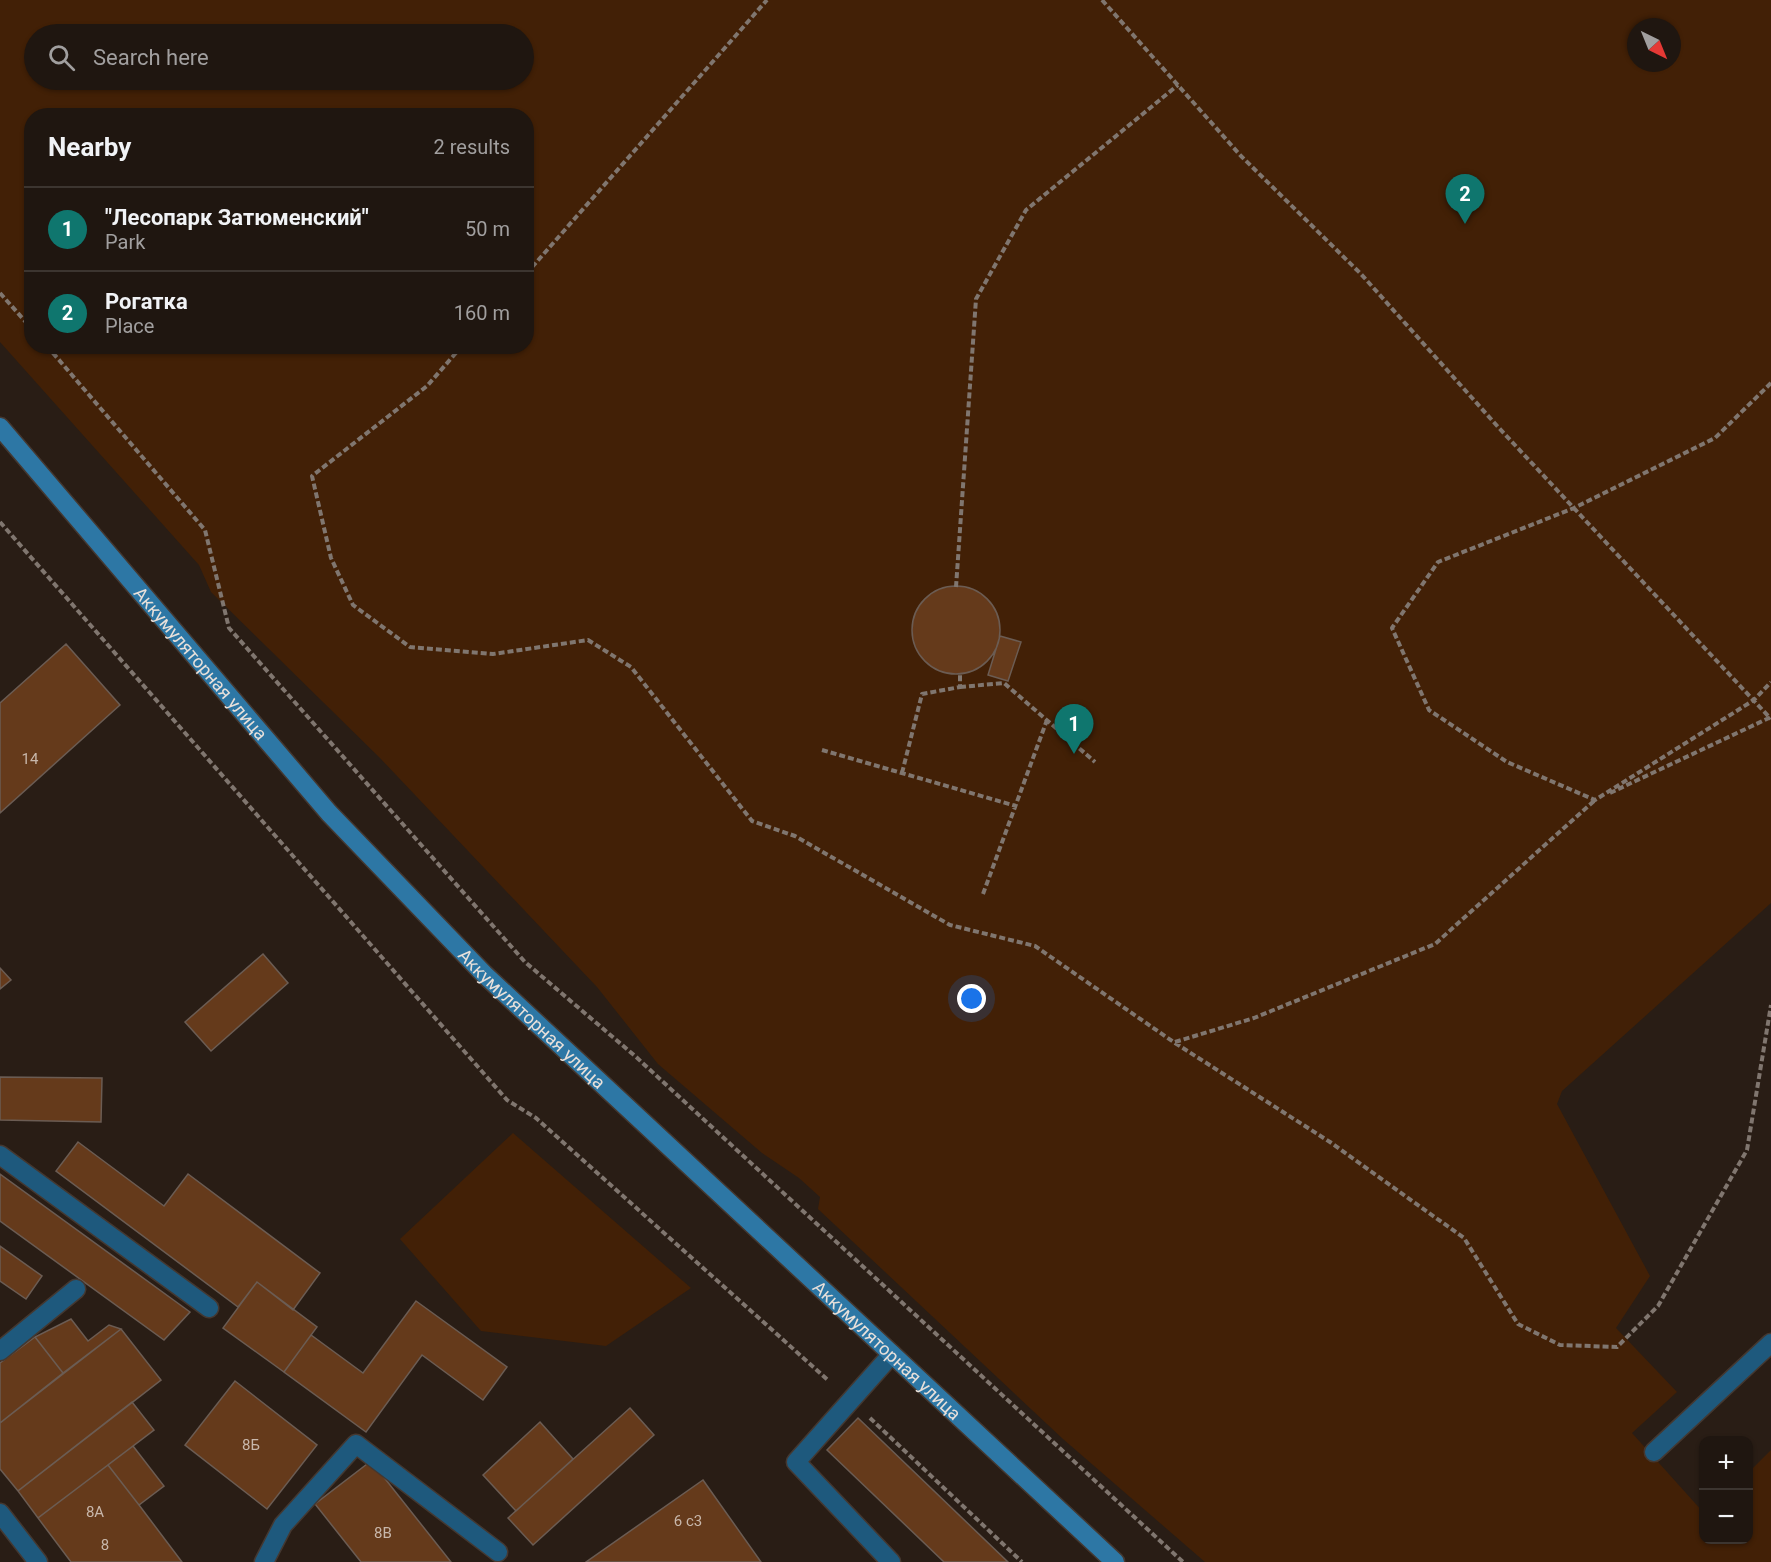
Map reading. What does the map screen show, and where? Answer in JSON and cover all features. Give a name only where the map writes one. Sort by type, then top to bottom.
[{"type":"street","name":"Аккумуляторная улица","points":[[0,427],[328,813],[484,974],[1115,1562]]},
{"type":"lane","points":[[0,1155],[209,1308]]},
{"type":"lane","points":[[0,1351],[76,1289]]},
{"type":"lane","points":[[1654,1452],[1770,1347]]},
{"type":"lane","points":[[891,1562],[796,1462],[892,1354]]},
{"type":"lane","points":[[264,1562],[283,1525],[356,1444],[498,1552]]},
{"type":"lane","points":[[0,1513],[38,1562]]},
{"type":"path","points":[[534,265],[768,0]]},
{"type":"path","points":[[1102,0],[1241,156],[1361,274],[1574,508],[1771,718],[1595,800],[1508,762],[1429,710],[1392,628],[1438,562],[1574,508],[1716,438],[1771,383]]},
{"type":"path","points":[[956,586],[976,299],[1026,210],[1178,85]]},
{"type":"path","points":[[0,293],[24,320]]},
{"type":"path","points":[[54,354],[205,530],[229,628],[525,962],[634,1056],[1183,1562]]},
{"type":"path","points":[[455,354],[428,386],[312,476],[331,558],[353,605],[410,647],[493,654],[588,640],[631,668],[752,821],[795,836],[950,925],[1035,946],[1175,1042],[1330,1142],[1464,1238],[1518,1324],[1560,1345],[1617,1347],[1658,1306],[1747,1150],[1771,1005]]},
{"type":"path","points":[[0,522],[507,1100],[536,1118],[852,1401],[1022,1562]]},
{"type":"path","points":[[960,675],[960,687]]},
{"type":"path","points":[[1175,1042],[1254,1018],[1435,944],[1595,800],[1754,700],[1771,682]]},
{"type":"path","points":[[902,772],[922,694],[960,687],[1004,683],[1095,762]]},
{"type":"path","points":[[983,894],[1047,720]]},
{"type":"path","points":[[822,750],[1016,806]]},
{"type":"shaded area","points":[[0,0],[1771,0],[1771,903],[1562,1091],[1557,1104],[1650,1276],[1616,1328],[1677,1392],[1632,1433],[1699,1508],[1699,1544],[1753,1544],[1753,1468],[1771,1450],[1771,1562],[1205,1562],[1063,1439],[818,1209],[820,1197],[799,1178],[762,1153],[658,1064],[597,987],[380,758],[211,592],[199,565],[0,342]]},
{"type":"shaded area","points":[[513,1133],[691,1288],[606,1346],[481,1331],[400,1239]]},
{"type":"building","points":[[956,586],[973,590],[987,599],[996,613],[1000,630],[996,647],[987,661],[973,670],[956,674],[939,670],[925,661],[916,647],[912,630],[916,613],[925,599],[939,590]]},
{"type":"building","points":[[1000,636],[1021,642],[1008,681],[988,675]]},
{"type":"building","points":[[66,644],[120,705],[0,813],[0,703]]},
{"type":"building","points":[[263,954],[288,983],[211,1051],[185,1022]]},
{"type":"building","points":[[0,968],[11,980],[0,989]]},
{"type":"building","points":[[0,1077],[102,1078],[101,1122],[0,1120]]},
{"type":"building","points":[[78,1142],[164,1206],[188,1174],[320,1273],[293,1310],[257,1282],[238,1307],[56,1171]]},
{"type":"building","points":[[0,1174],[190,1312],[164,1340],[0,1221]]},
{"type":"building","points":[[0,1246],[42,1276],[26,1299],[0,1281]]},
{"type":"building","points":[[257,1282],[317,1327],[284,1372],[223,1328]]},
{"type":"building","points":[[416,1301],[507,1367],[483,1400],[422,1355],[366,1432],[284,1372],[311,1335],[363,1373]]},
{"type":"building","points":[[71,1319],[88,1341],[109,1325],[121,1329],[63,1373],[35,1337]]},
{"type":"building","points":[[121,1329],[161,1380],[18,1491],[0,1469],[0,1423]]},
{"type":"building","points":[[35,1337],[63,1373],[0,1423],[0,1363]]},
{"type":"building","points":[[235,1381],[317,1445],[267,1509],[185,1445]]},
{"type":"building","points":[[132,1402],[154,1430],[38,1518],[18,1491]]},
{"type":"building","points":[[630,1408],[654,1435],[533,1545],[508,1518]]},
{"type":"building","points":[[858,1418],[1008,1562],[944,1562],[827,1450]]},
{"type":"building","points":[[540,1422],[573,1459],[516,1511],[483,1475]]},
{"type":"building","points":[[133,1446],[164,1486],[139,1505],[108,1465]]},
{"type":"building","points":[[371,1461],[451,1562],[361,1562],[315,1504]]},
{"type":"building","points":[[108,1465],[182,1562],[71,1562],[38,1518]]},
{"type":"building","points":[[703,1480],[761,1562],[586,1562]]},
{"type":"place","name":"Рогатка","points":[[1465,224]]},
{"type":"place","name":"\"Лесопарк Затюменский\"","points":[[1074,754]]}]
